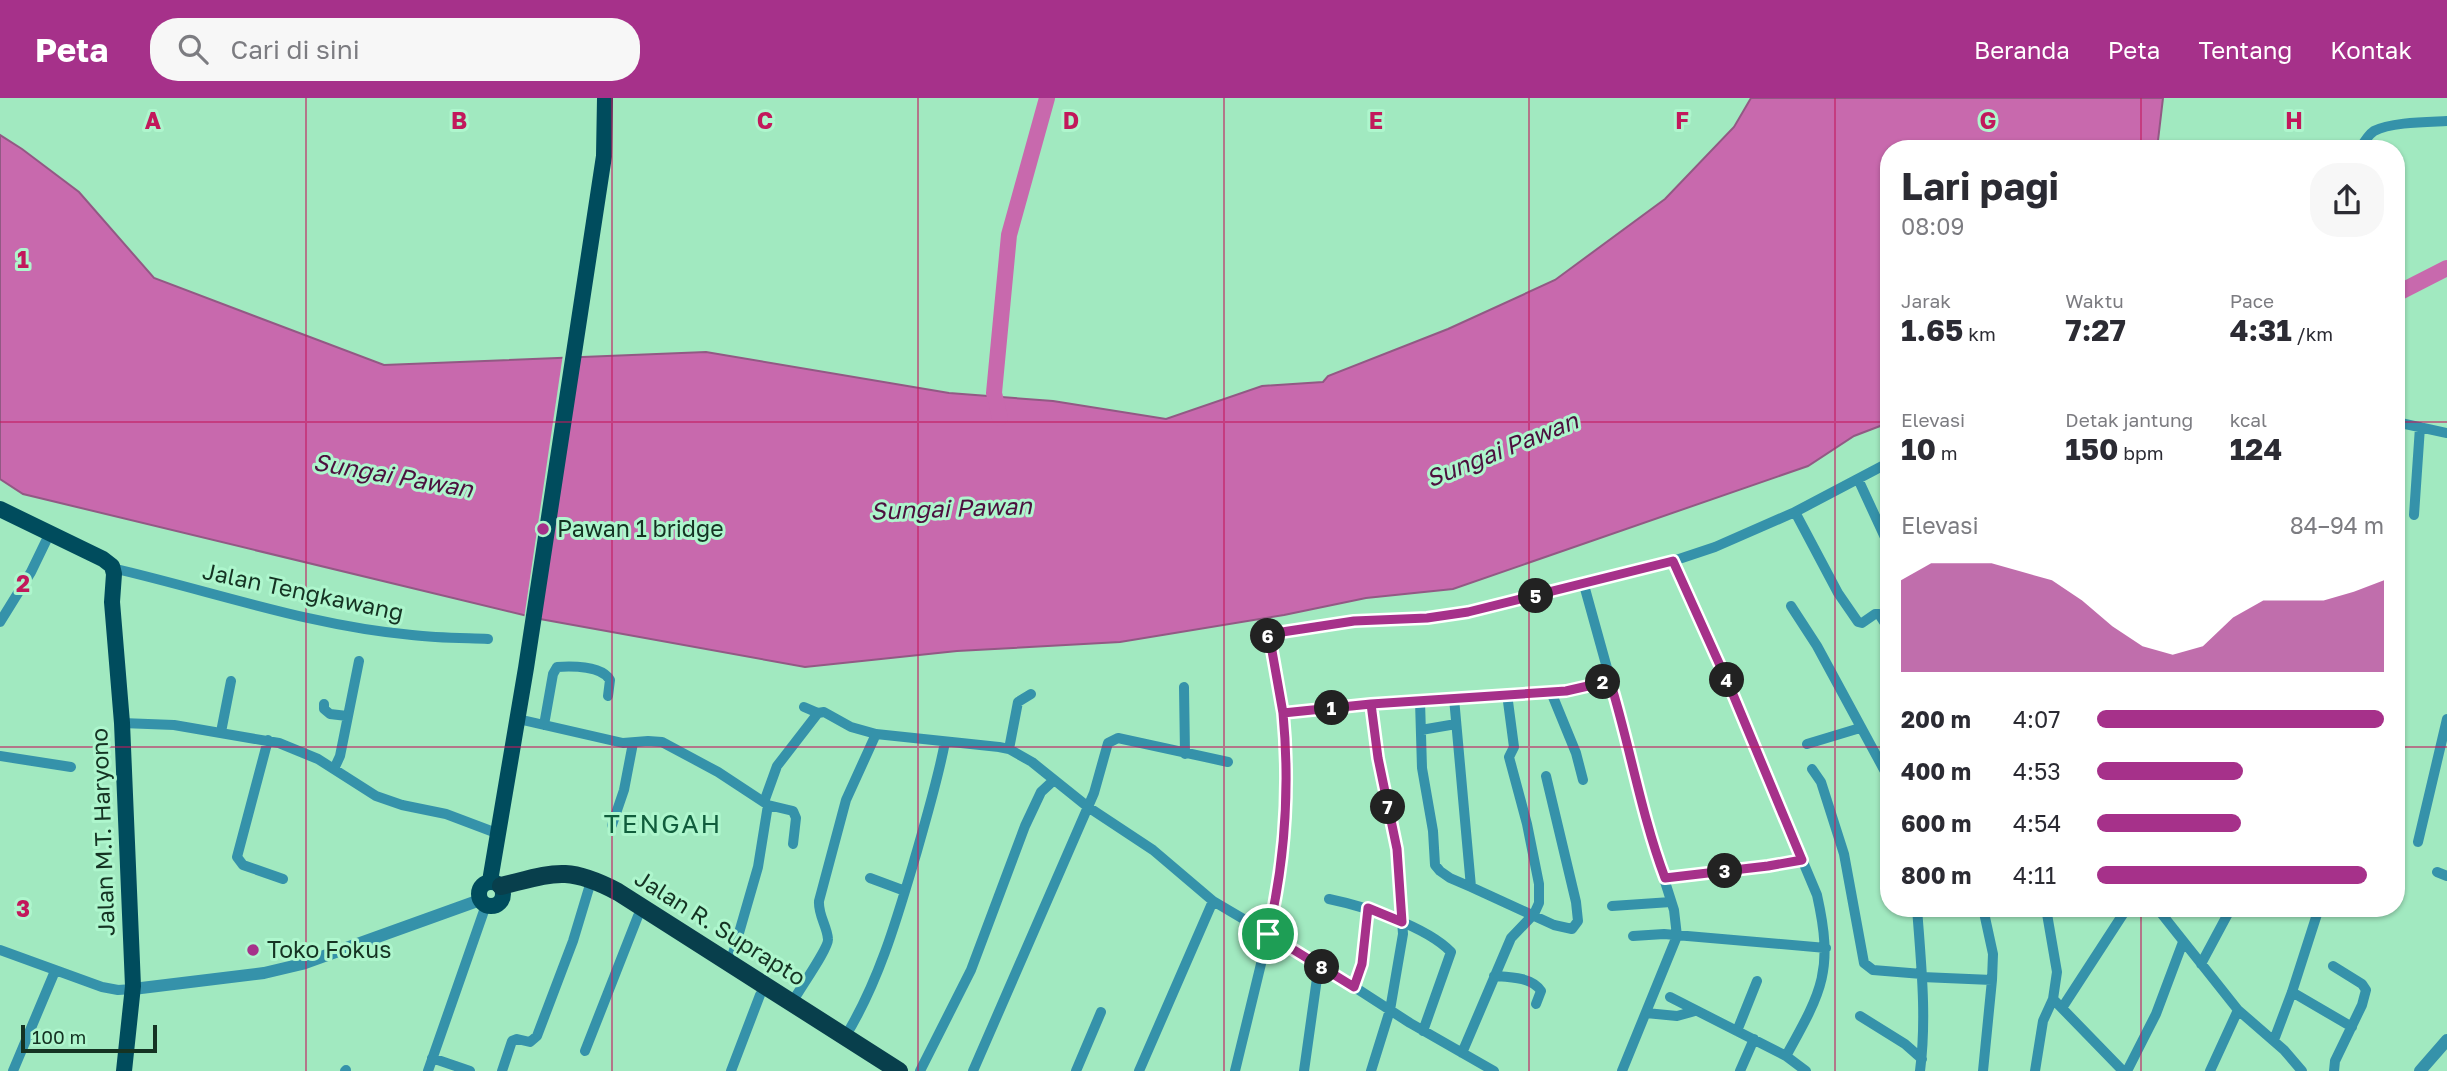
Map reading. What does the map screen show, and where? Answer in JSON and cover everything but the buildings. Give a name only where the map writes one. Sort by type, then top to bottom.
[{"type":"highway","name":"Jalan R. Suprapto","points":[[492,894],[560,873],[593,878],[792,1003],[879,1071]]},
{"type":"highway","name":"Jalan R. Suprapto","points":[[492,894],[552,885],[578,885],[589,888],[638,916],[760,995],[899,1071]]},
{"type":"main road","points":[[492,894],[604,156],[605,98]]},
{"type":"main road","points":[[0,509],[107,561],[112,578]]},
{"type":"main road","points":[[0,519],[98,565],[112,578]]},
{"type":"main road","name":"Jalan M.T. Haryono","points":[[112,578],[122,723],[132,989],[124,1071]]},
{"type":"street","points":[[2366,140],[2375,131],[2400,125],[2447,121]]},
{"type":"street","points":[[2405,424],[2447,433]]},
{"type":"street","points":[[2414,515],[2420,427]]},
{"type":"street","points":[[1235,1071],[1277,898],[1287,798],[1288,769],[1283,713],[1268,636],[1270,633],[1354,621],[1427,618],[1468,612],[1673,561],[1715,547],[1795,512],[1880,467]]},
{"type":"street","points":[[1858,479],[1880,527]]},
{"type":"street","points":[[1795,512],[1838,593],[1858,622],[1862,623],[1875,614],[1880,616]]},
{"type":"street","points":[[0,622],[31,572],[46,541]]},
{"type":"street","points":[[1673,561],[1732,692],[1817,895],[1826,948],[1821,987],[1786,1056]]},
{"type":"street","name":"Jalan Tengkawang","points":[[112,578],[363,628],[411,635],[488,639]]},
{"type":"street","points":[[1584,585],[1635,769],[1647,825],[1665,878],[1677,936],[1663,994],[1646,1013],[1622,1071]]},
{"type":"street","points":[[1790,606],[1817,646],[1880,763]]},
{"type":"street","points":[[334,769],[340,756],[359,661]]},
{"type":"street","points":[[544,725],[553,674],[557,667],[587,669],[606,675],[610,680],[608,696]]},
{"type":"street","points":[[220,732],[231,681]]},
{"type":"street","points":[[1283,713],[1371,704],[1566,691],[1610,681]]},
{"type":"street","points":[[1184,687],[1185,754]]},
{"type":"street","points":[[1551,692],[1576,753],[1583,780]]},
{"type":"street","points":[[1009,749],[1018,702],[1031,694]]},
{"type":"street","points":[[1462,1054],[1511,938],[1534,914],[1539,903],[1539,884],[1527,824],[1509,757],[1514,747],[1507,694]]},
{"type":"street","points":[[1454,698],[1471,887]]},
{"type":"street","points":[[1420,701],[1422,768],[1433,831],[1435,865],[1450,878],[1563,928],[1574,928],[1578,921],[1570,869],[1546,776]]},
{"type":"street","points":[[324,704],[326,712],[347,716]]},
{"type":"street","points":[[1371,704],[1378,758],[1397,849],[1403,942],[1390,1010],[1371,1071]]},
{"type":"street","points":[[804,707],[818,713],[824,712],[859,730],[876,734],[1009,749],[1032,762],[1088,807],[1153,850],[1213,901],[1319,964],[1423,1031],[1494,1071]]},
{"type":"street","points":[[730,964],[760,859],[766,804],[777,766],[818,713]]},
{"type":"street","points":[[518,719],[623,743],[662,742],[718,772],[766,804],[795,813],[793,844]]},
{"type":"street","points":[[2418,842],[2447,719]]},
{"type":"street","points":[[122,723],[174,724],[268,740],[304,752],[376,796],[402,805],[446,814],[499,834]]},
{"type":"street","points":[[1421,730],[1456,724]]},
{"type":"street","points":[[1807,744],[1860,728]]},
{"type":"street","points":[[792,1003],[828,944],[819,908],[820,901],[845,800],[876,734]]},
{"type":"street","points":[[973,1071],[1088,807],[1111,740],[1118,738],[1228,762]]},
{"type":"street","points":[[268,740],[236,857],[243,865],[283,879]]},
{"type":"street","points":[[834,1034],[879,969],[936,786],[945,742]]},
{"type":"street","points":[[612,825],[624,790],[633,743]]},
{"type":"street","points":[[0,756],[71,767]]},
{"type":"street","points":[[1812,769],[1821,782],[1844,854],[1864,963],[1872,970],[1992,980]]},
{"type":"street","points":[[920,1071],[971,970],[1025,826],[1041,792],[1054,780]]},
{"type":"street","points":[[1665,878],[1802,860]]},
{"type":"street","points":[[870,878],[905,891]]},
{"type":"street","points":[[502,1071],[512,1041],[517,1038],[530,1042],[537,1036],[576,932],[589,888]]},
{"type":"street","points":[[0,950],[109,989],[132,989],[264,972],[302,964],[492,894]]},
{"type":"street","points":[[428,1071],[492,894]]},
{"type":"street","points":[[1329,899],[1368,908],[1402,922],[1448,948],[1451,954],[1423,1031]]},
{"type":"street","points":[[1139,1071],[1213,901]]},
{"type":"street","points":[[1612,906],[1671,902]]},
{"type":"street","points":[[1354,987],[1362,964],[1368,908]]},
{"type":"street","points":[[585,1051],[638,916]]},
{"type":"street","points":[[1918,917],[1924,1035],[1920,1071]]},
{"type":"street","points":[[1983,1071],[1993,954],[1985,917]]},
{"type":"street","points":[[2035,1071],[2043,1021],[2053,999],[2057,972],[2048,917]]},
{"type":"street","points":[[2062,1008],[2121,917]]},
{"type":"street","points":[[2164,917],[2238,1010],[2274,1040],[2297,1068]]},
{"type":"street","points":[[2201,964],[2226,917]]},
{"type":"street","points":[[2274,1040],[2316,917]]},
{"type":"street","points":[[1633,936],[1664,934],[1826,948]]},
{"type":"street","points":[[2053,999],[2125,1071],[2156,1014],[2183,942]]},
{"type":"street","points":[[1304,1071],[1319,964]]},
{"type":"street","points":[[2333,966],[2362,984],[2366,990],[2333,1071]]},
{"type":"street","points":[[13,1071],[55,971]]},
{"type":"street","points":[[1494,976],[1517,977],[1538,987],[1541,991],[1536,1004]]},
{"type":"street","points":[[1737,1031],[1757,981]]},
{"type":"street","points":[[2292,992],[2352,1027]]},
{"type":"street","points":[[1663,994],[1786,1056],[1806,1071]]},
{"type":"street","points":[[731,1071],[760,995]]},
{"type":"street","points":[[2210,1071],[2238,1010]]},
{"type":"street","points":[[1646,1013],[1677,1016],[1695,1011]]},
{"type":"street","points":[[1076,1071],[1101,1012]]},
{"type":"street","points":[[1860,1016],[1905,1044],[1922,1059]]},
{"type":"street","points":[[1740,1071],[1754,1039]]},
{"type":"street","points":[[2420,1071],[2447,1040]]},
{"type":"street","points":[[432,1058],[470,1071]]},
{"type":"water","name":"Sungai Pawan","points":[[1751,98],[2163,98],[2158,140],[1880,140],[1880,426],[1854,436],[1808,466],[1453,589],[1366,598],[1284,615],[1120,642],[957,651],[805,667],[540,619],[23,494],[0,479],[0,135],[79,192],[154,278],[384,365],[706,352],[949,393],[1053,401],[1166,419],[1262,386],[1323,382],[1328,376],[1448,329],[1555,280],[1665,199],[1734,127]]},
{"type":"pier","points":[[576,353],[537,622],[524,619],[563,354]]},
{"type":"waterway","points":[[1000,418],[994,393],[1009,235],[1047,98]]},
{"type":"waterway","points":[[2405,289],[2447,268]]},
{"type":"place","name":"Pawan 1 bridge","points":[[543,529]]},
{"type":"place","name":"Toko Fokus","points":[[253,950]]},
{"type":"district","name":"TENGAH","points":[[663,824]]},
{"type":"route","points":[[1268,934],[1277,898],[1287,798],[1288,769],[1283,713],[1371,704],[1566,691],[1610,681],[1635,769],[1647,825],[1665,878],[1802,860],[1732,692],[1673,561],[1468,612],[1427,618],[1354,621],[1269,634],[1283,713],[1345,707],[1371,704],[1378,758],[1397,849],[1402,922],[1368,908],[1362,964],[1354,987],[1268,934]]}]
